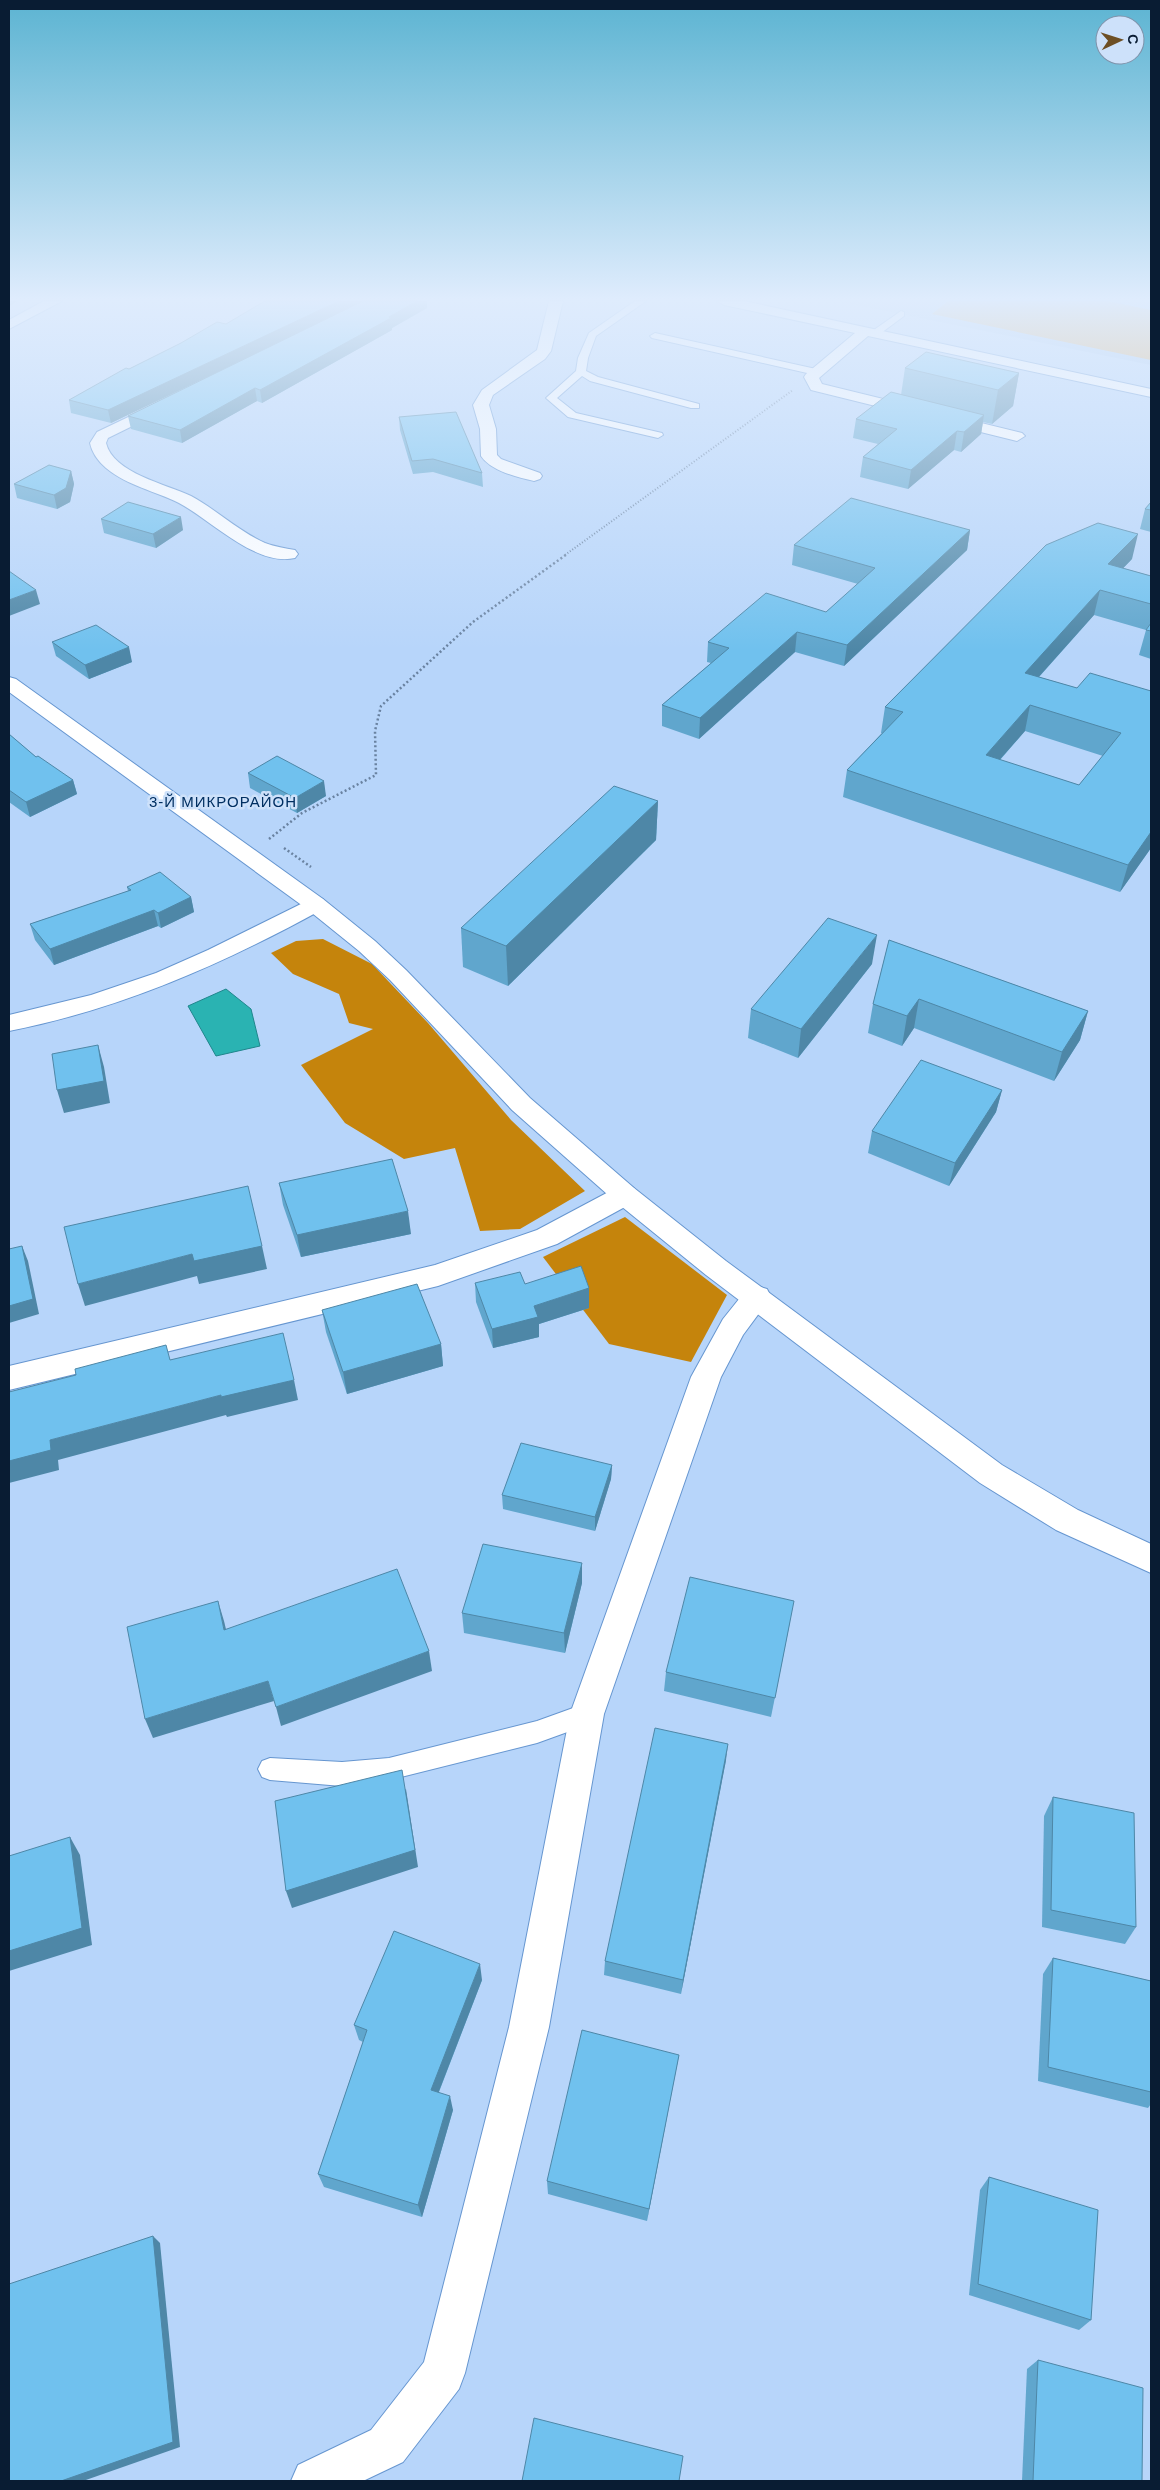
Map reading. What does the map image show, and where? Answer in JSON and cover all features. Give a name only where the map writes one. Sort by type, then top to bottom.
[{"type":"street","points":[[139,417],[102,435],[98,443],[103,456],[120,469],[186,501],[253,545],[289,554]]},
{"type":"street","points":[[485,417],[488,429],[489,456],[495,462],[534,476]]},
{"type":"street","points":[[940,417],[1017,436]]},
{"type":"street","points":[[9,683],[315,904],[367,946],[520,1104],[625,1195],[716,1268],[991,1474],[1067,1520],[1151,1560]]},
{"type":"street","points":[[9,1023],[97,1001],[178,972],[273,928],[315,904]]},
{"type":"street","points":[[9,1378],[438,1275],[547,1237],[625,1195]]},
{"type":"street","points":[[314,2481],[387,2446],[443,2373],[529,2027],[587,1714],[706,1377],[733,1326],[757,1297]]},
{"type":"lane","points":[[581,417],[658,435]]},
{"type":"lane","points":[[270,1769],[342,1774],[388,1769],[431,1760],[537,1732],[587,1714]]},
{"type":"path","points":[[276,844],[268,840],[302,813],[376,775],[375,731],[381,706],[473,622],[755,417]]},
{"type":"path","points":[[284,848],[323,876],[315,904]]},
{"type":"shaded area","points":[[323,939],[372,964],[428,1023],[511,1120],[585,1191],[520,1229],[480,1231],[455,1148],[404,1159],[345,1123],[301,1065],[373,1029],[349,1023],[339,994],[293,974],[271,953],[296,941]]},
{"type":"shaded area","points":[[226,989],[251,1009],[260,1046],[216,1056],[188,1006]]},
{"type":"shaded area","points":[[625,1217],[727,1295],[691,1362],[609,1344],[543,1257]]},
{"type":"building","points":[[132,417],[203,417],[180,430]]},
{"type":"building","points":[[399,417],[458,417],[482,473],[433,459],[412,461]]},
{"type":"building","points":[[858,417],[981,417],[964,432],[957,431],[911,470],[863,457],[897,429],[856,419]]},
{"type":"building","points":[[49,465],[71,471],[66,488],[54,495],[14,484]]},
{"type":"building","points":[[851,498],[970,530],[847,645],[797,632],[700,718],[662,705],[729,648],[708,642],[766,593],[826,612],[875,568],[794,545]]},
{"type":"building","points":[[128,502],[181,517],[153,534],[101,519]]},
{"type":"building","points":[[1151,502],[1151,510],[1145,509]]},
{"type":"building","points":[[1098,523],[1138,534],[1108,564],[1151,576],[1151,604],[1100,590],[1025,673],[1077,688],[1090,673],[1151,691],[1151,832],[1128,865],[847,770],[903,712],[885,707],[1046,545]],"holes":[[[1030,705],[1121,733],[1079,785],[986,755]]]},
{"type":"building","points":[[9,571],[36,590],[9,600]]},
{"type":"building","points":[[1151,623],[1151,631],[1146,630]]},
{"type":"building","points":[[96,625],[129,647],[85,665],[52,642]]},
{"type":"building","points":[[9,734],[36,757],[38,756],[73,780],[26,802],[9,790]]},
{"type":"building","points":[[277,756],[324,781],[295,798],[248,773]]},
{"type":"building","points":[[614,786],[658,801],[506,946],[461,928]]},
{"type":"building","points":[[160,872],[191,897],[158,913],[154,910],[50,949],[30,924],[131,890],[127,887]]},
{"type":"building","points":[[828,918],[877,935],[801,1029],[751,1009]]},
{"type":"building","points":[[889,940],[1088,1011],[1062,1052],[919,999],[907,1016],[873,1004]]},
{"type":"building","points":[[98,1045],[104,1081],[57,1090],[52,1054]]},
{"type":"building","points":[[921,1060],[1002,1090],[955,1163],[872,1131]]},
{"type":"building","points":[[392,1159],[408,1211],[297,1235],[279,1183]]},
{"type":"building","points":[[248,1186],[262,1246],[194,1261],[192,1254],[78,1284],[64,1227]]},
{"type":"building","points":[[22,1246],[33,1299],[9,1306],[9,1249]]},
{"type":"building","points":[[581,1266],[589,1288],[534,1306],[538,1317],[492,1329],[475,1283],[520,1272],[525,1284]]},
{"type":"building","points":[[417,1284],[441,1344],[343,1372],[322,1310]]},
{"type":"building","points":[[283,1333],[294,1380],[221,1397],[221,1395],[50,1440],[51,1450],[9,1461],[9,1392],[76,1375],[75,1369],[166,1345],[170,1360]]},
{"type":"building","points":[[521,1443],[612,1465],[595,1517],[502,1495]]},
{"type":"building","points":[[483,1544],[582,1563],[564,1633],[462,1613]]},
{"type":"building","points":[[397,1569],[429,1651],[276,1707],[268,1681],[145,1719],[127,1627],[218,1601],[224,1630]]},
{"type":"building","points":[[690,1577],[794,1601],[775,1698],[666,1672]]},
{"type":"building","points":[[655,1728],[728,1744],[683,1980],[605,1961]]},
{"type":"building","points":[[402,1770],[415,1850],[286,1891],[275,1801]]},
{"type":"building","points":[[1053,1797],[1134,1813],[1136,1927],[1051,1910]]},
{"type":"building","points":[[70,1837],[82,1928],[9,1951],[9,1856]]},
{"type":"building","points":[[394,1931],[480,1964],[431,2090],[450,2096],[418,2205],[318,2174],[367,2030],[354,2025]]},
{"type":"building","points":[[1053,1958],[1151,1981],[1151,2092],[1048,2067]]},
{"type":"building","points":[[582,2030],[679,2055],[649,2209],[547,2181]]},
{"type":"building","points":[[989,2177],[1098,2210],[1091,2320],[978,2284]]},
{"type":"building","points":[[153,2236],[173,2442],[61,2481],[9,2481],[9,2284]]},
{"type":"building","points":[[1038,2360],[1143,2388],[1142,2481],[1033,2481]]},
{"type":"building","points":[[534,2418],[683,2456],[679,2481],[522,2481]]},
{"type":"district","name":"3-Й МИКРОРАЙОН","points":[[223,801]]}]
